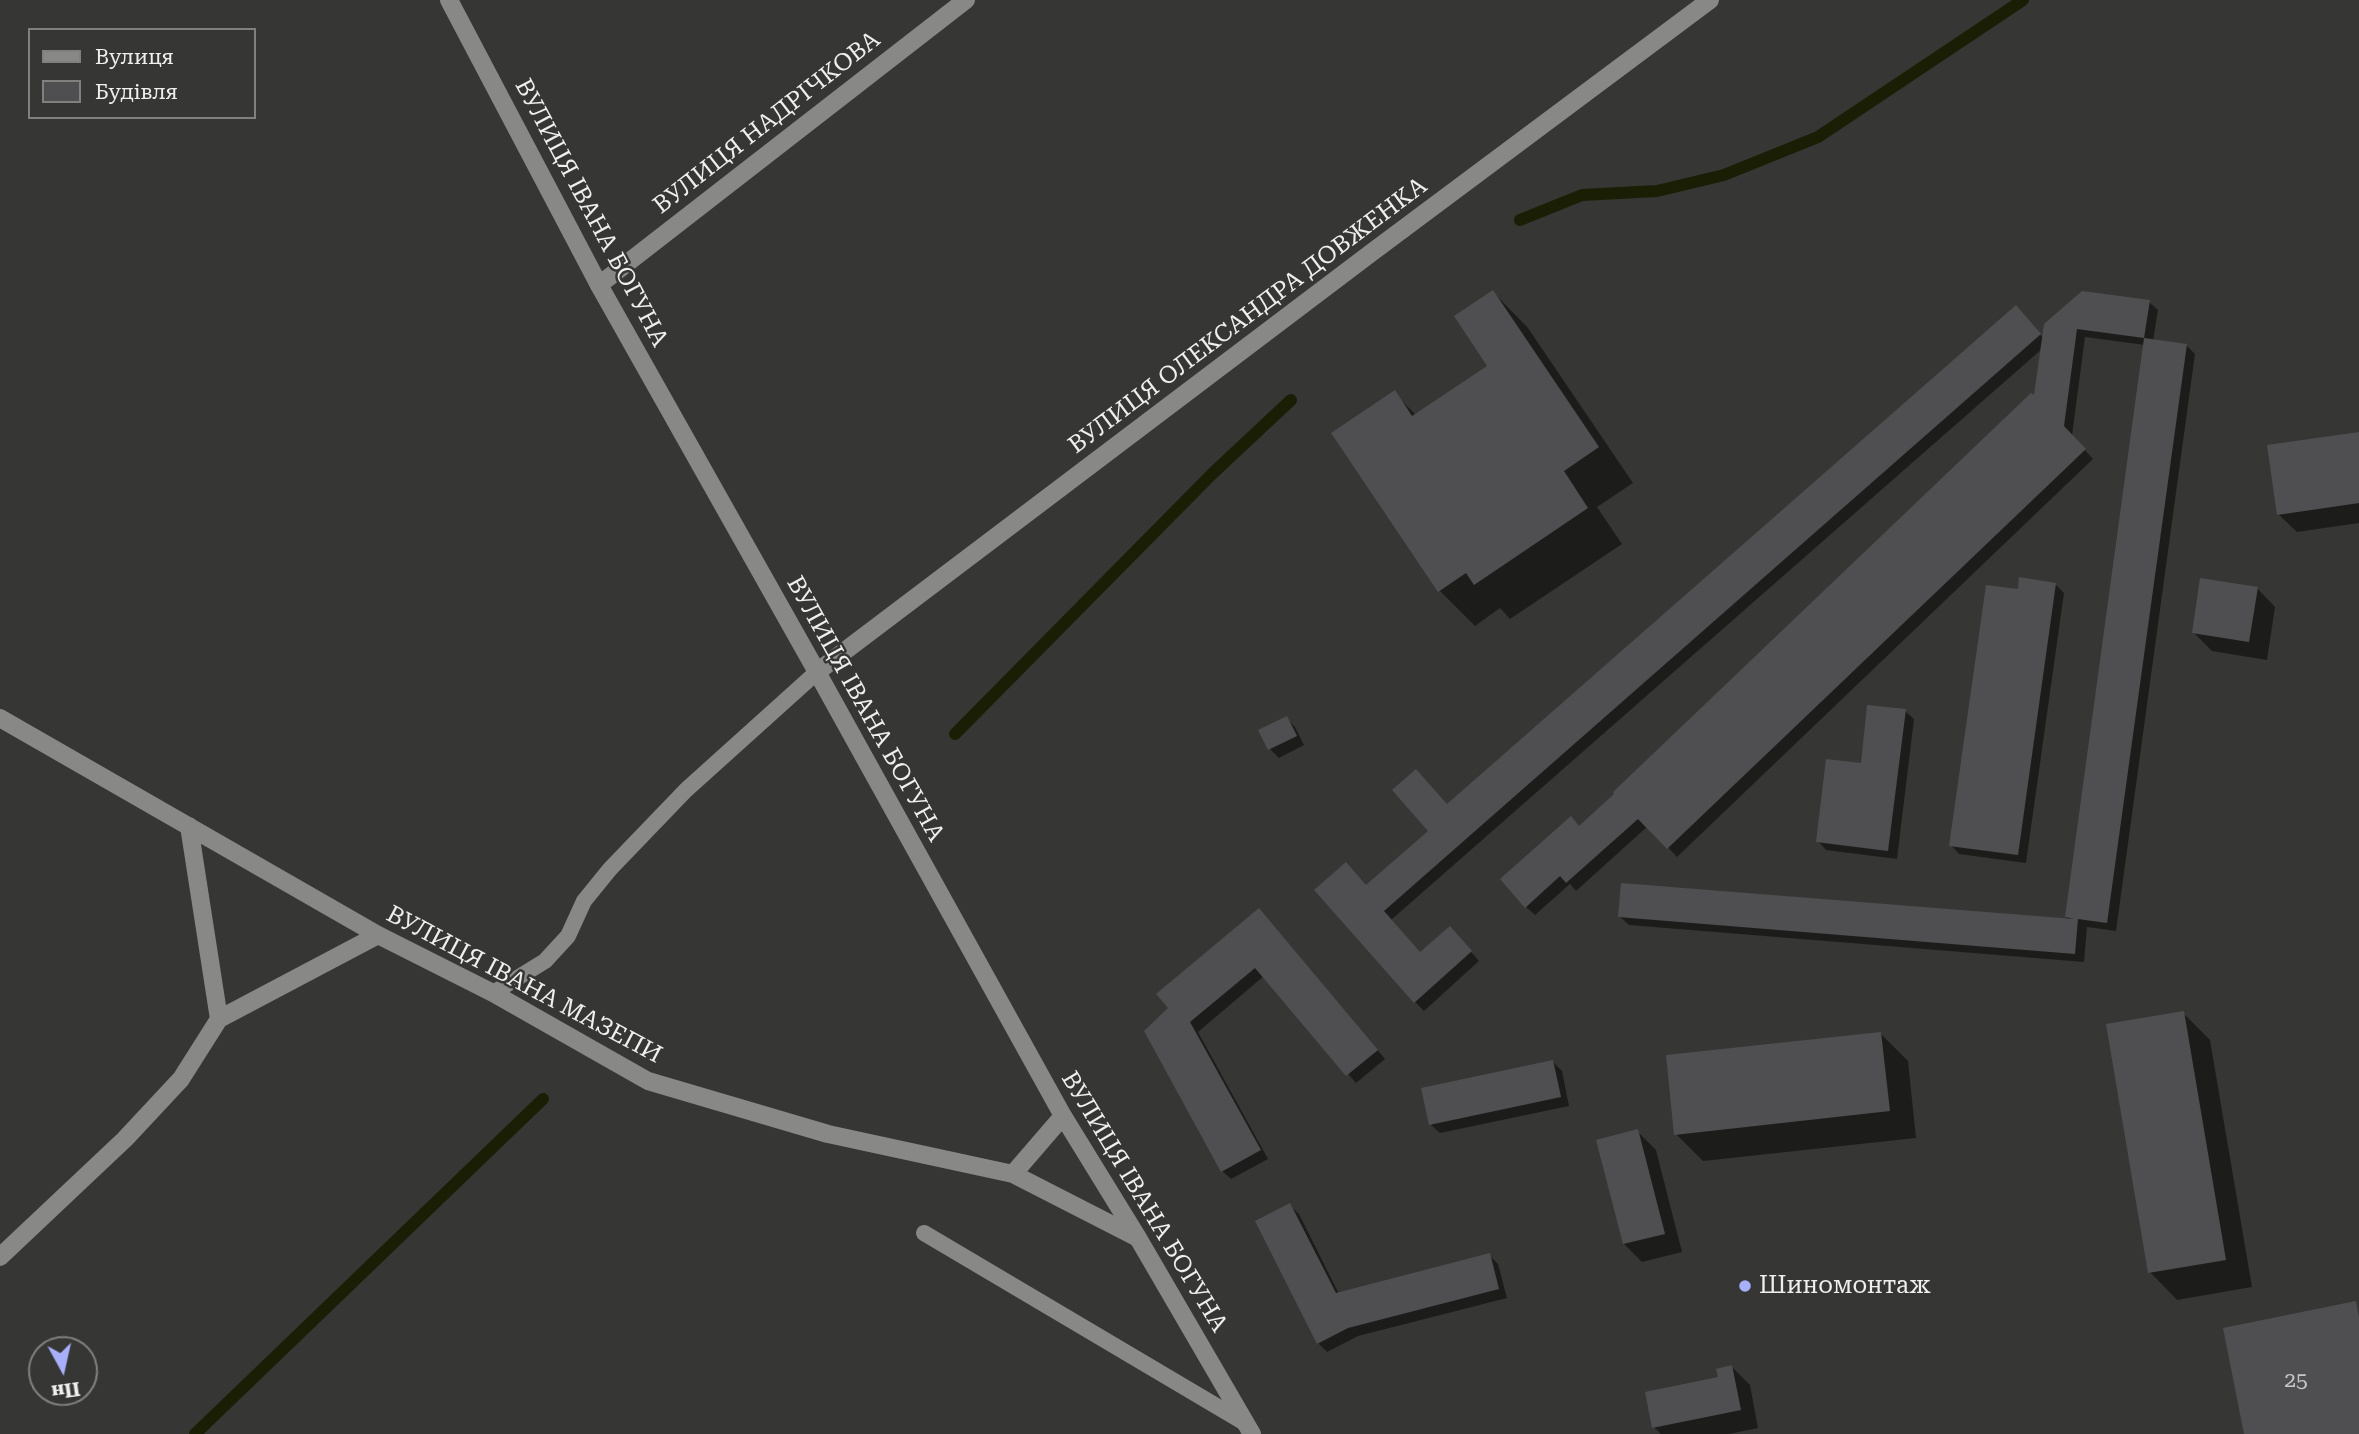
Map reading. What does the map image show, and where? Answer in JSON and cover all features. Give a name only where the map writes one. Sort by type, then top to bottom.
[{"type":"street","name":"ВУЛИЦЯ ІВАНА БОГУНА","points":[[449,0],[599,285],[1063,1116],[1138,1238],[1248,1428]]},
{"type":"street","name":"ВУЛИЦЯ НАДРІЧКОВА","points":[[599,285],[966,0]]},
{"type":"street","name":"ВУЛИЦЯ ОЛЕКСАНДРА ДОВЖЕНКА","points":[[817,672],[1710,0]]},
{"type":"street","name":"ВУЛИЦЯ ІВАНА МАЗЕПИ","points":[[0,718],[378,935],[493,993],[648,1081],[828,1134],[1013,1174],[1138,1238]]},
{"type":"street","points":[[188,826],[219,1019]]},
{"type":"street","points":[[0,1257],[125,1139],[181,1079],[219,1019],[378,935]]},
{"type":"street","points":[[1013,1174],[1063,1116]]},
{"type":"lane","points":[[493,993],[545,961],[568,936],[584,901],[610,869],[686,790],[817,672]]},
{"type":"lane","points":[[924,1233],[1248,1428]]},
{"type":"building","points":[[1493,290],[1599,447],[1564,471],[1588,508],[1474,585],[1466,573],[1438,592],[1331,433],[1395,390],[1412,416],[1487,366],[1454,316]]},
{"type":"building","points":[[2082,291],[2150,300],[2144,338],[2077,329],[2064,426],[2086,449],[1667,849],[1638,819],[1566,883],[1560,876],[1525,908],[1500,879],[1571,816],[1579,826],[2031,393],[2034,395],[2044,324]]},
{"type":"building","points":[[2016,305],[2041,334],[1384,911],[1420,952],[1450,926],[1472,951],[1414,1003],[1314,890],[1346,862],[1366,885],[1428,831],[1392,790],[1416,769],[1447,804]]},
{"type":"building","points":[[2144,338],[2187,344],[2107,923],[2078,919],[2075,954],[1618,917],[1621,883],[2074,919],[2065,917]]},
{"type":"building","points":[[2359,432],[2359,503],[2277,515],[2267,445]]},
{"type":"building","points":[[2019,577],[2056,583],[2018,855],[1949,846],[1986,585],[2018,589]]},
{"type":"building","points":[[2200,578],[2258,587],[2249,642],[2192,633]]},
{"type":"building","points":[[1867,705],[1906,709],[1888,851],[1816,842],[1826,759],[1861,763]]},
{"type":"building","points":[[1287,716],[1297,736],[1268,750],[1258,730]]},
{"type":"building","points":[[1259,908],[1378,1050],[1346,1076],[1255,968],[1190,1022],[1261,1150],[1221,1172],[1144,1031],[1168,1008],[1156,994]]},
{"type":"building","points":[[2184,1011],[2226,1260],[2148,1273],[2106,1024]]},
{"type":"building","points":[[1881,1032],[1890,1111],[1674,1135],[1666,1055]]},
{"type":"building","points":[[1553,1060],[1561,1097],[1429,1125],[1421,1088]]},
{"type":"building","points":[[1638,1129],[1665,1234],[1623,1244],[1596,1140]]},
{"type":"building","points":[[1290,1203],[1336,1293],[1490,1253],[1499,1289],[1348,1328],[1317,1344],[1255,1221]]},
{"type":"building","points":[[2356,1301],[2359,1318],[2359,1434],[2244,1434],[2223,1328]]},
{"type":"building","points":[[1732,1365],[1741,1410],[1652,1428],[1645,1392],[1718,1377],[1716,1369]]},
{"type":"waterway","points":[[1520,220],[1582,195],[1657,191],[1724,175],[1818,137],[2023,0]]},
{"type":"waterway","points":[[955,734],[1212,474],[1291,400]]},
{"type":"waterway","points":[[195,1434],[543,1099]]},
{"type":"place","name":"Шиномонтаж","points":[[1745,1286]]}]
